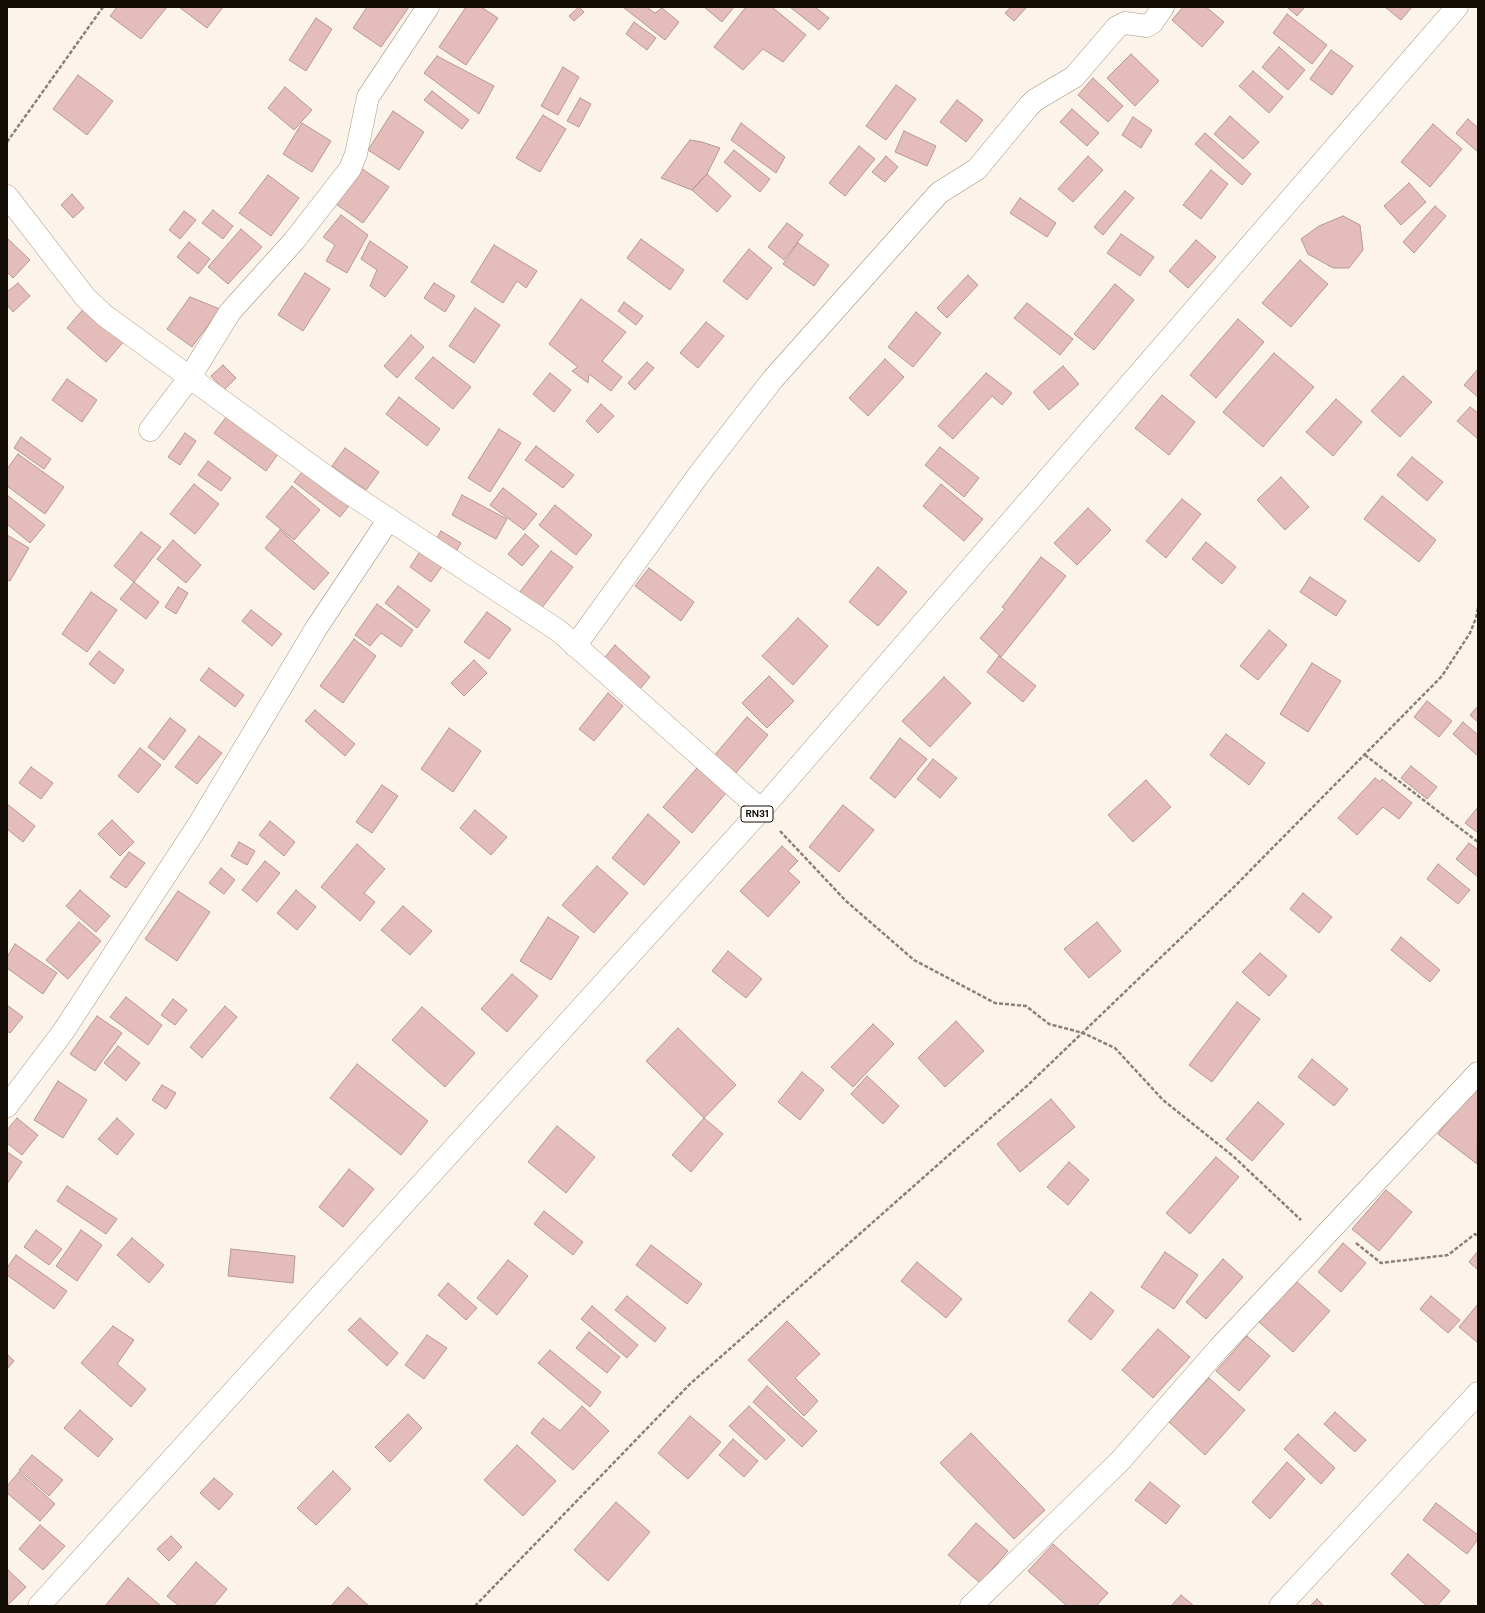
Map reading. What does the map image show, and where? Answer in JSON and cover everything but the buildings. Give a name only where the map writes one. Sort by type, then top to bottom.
[{"type":"street","points":[[150,430],[190,377],[230,312],[294,241],[350,169],[356,154],[368,97],[428,7]]},
{"type":"street","points":[[575,646],[700,473],[773,379],[939,193],[983,163],[1029,106],[1035,100],[1074,77],[1116,27],[1125,23],[1147,26],[1152,24],[1163,7]]},
{"type":"street","name":"RN31","points":[[39,1606],[761,810],[1457,7]]},
{"type":"street","points":[[7,196],[85,297],[104,315],[346,491],[559,631],[761,810]]},
{"type":"street","points":[[7,1106],[63,1032],[195,830],[316,627],[389,519]]},
{"type":"street","points":[[971,1606],[1120,1461],[1225,1341],[1478,1073]]},
{"type":"street","points":[[1280,1606],[1478,1393]]},
{"type":"path","points":[[7,142],[103,7]]},
{"type":"path","points":[[475,1606],[690,1384],[1028,1086],[1232,889],[1442,676],[1470,633],[1478,608]]},
{"type":"path","points":[[1365,755],[1478,842]]},
{"type":"path","points":[[761,810],[846,901],[914,960],[995,1003],[1026,1006],[1049,1024],[1083,1033],[1115,1048],[1163,1100],[1233,1156],[1309,1228],[1335,1225],[1381,1264],[1448,1255],[1475,1234],[1478,1237]]}]
